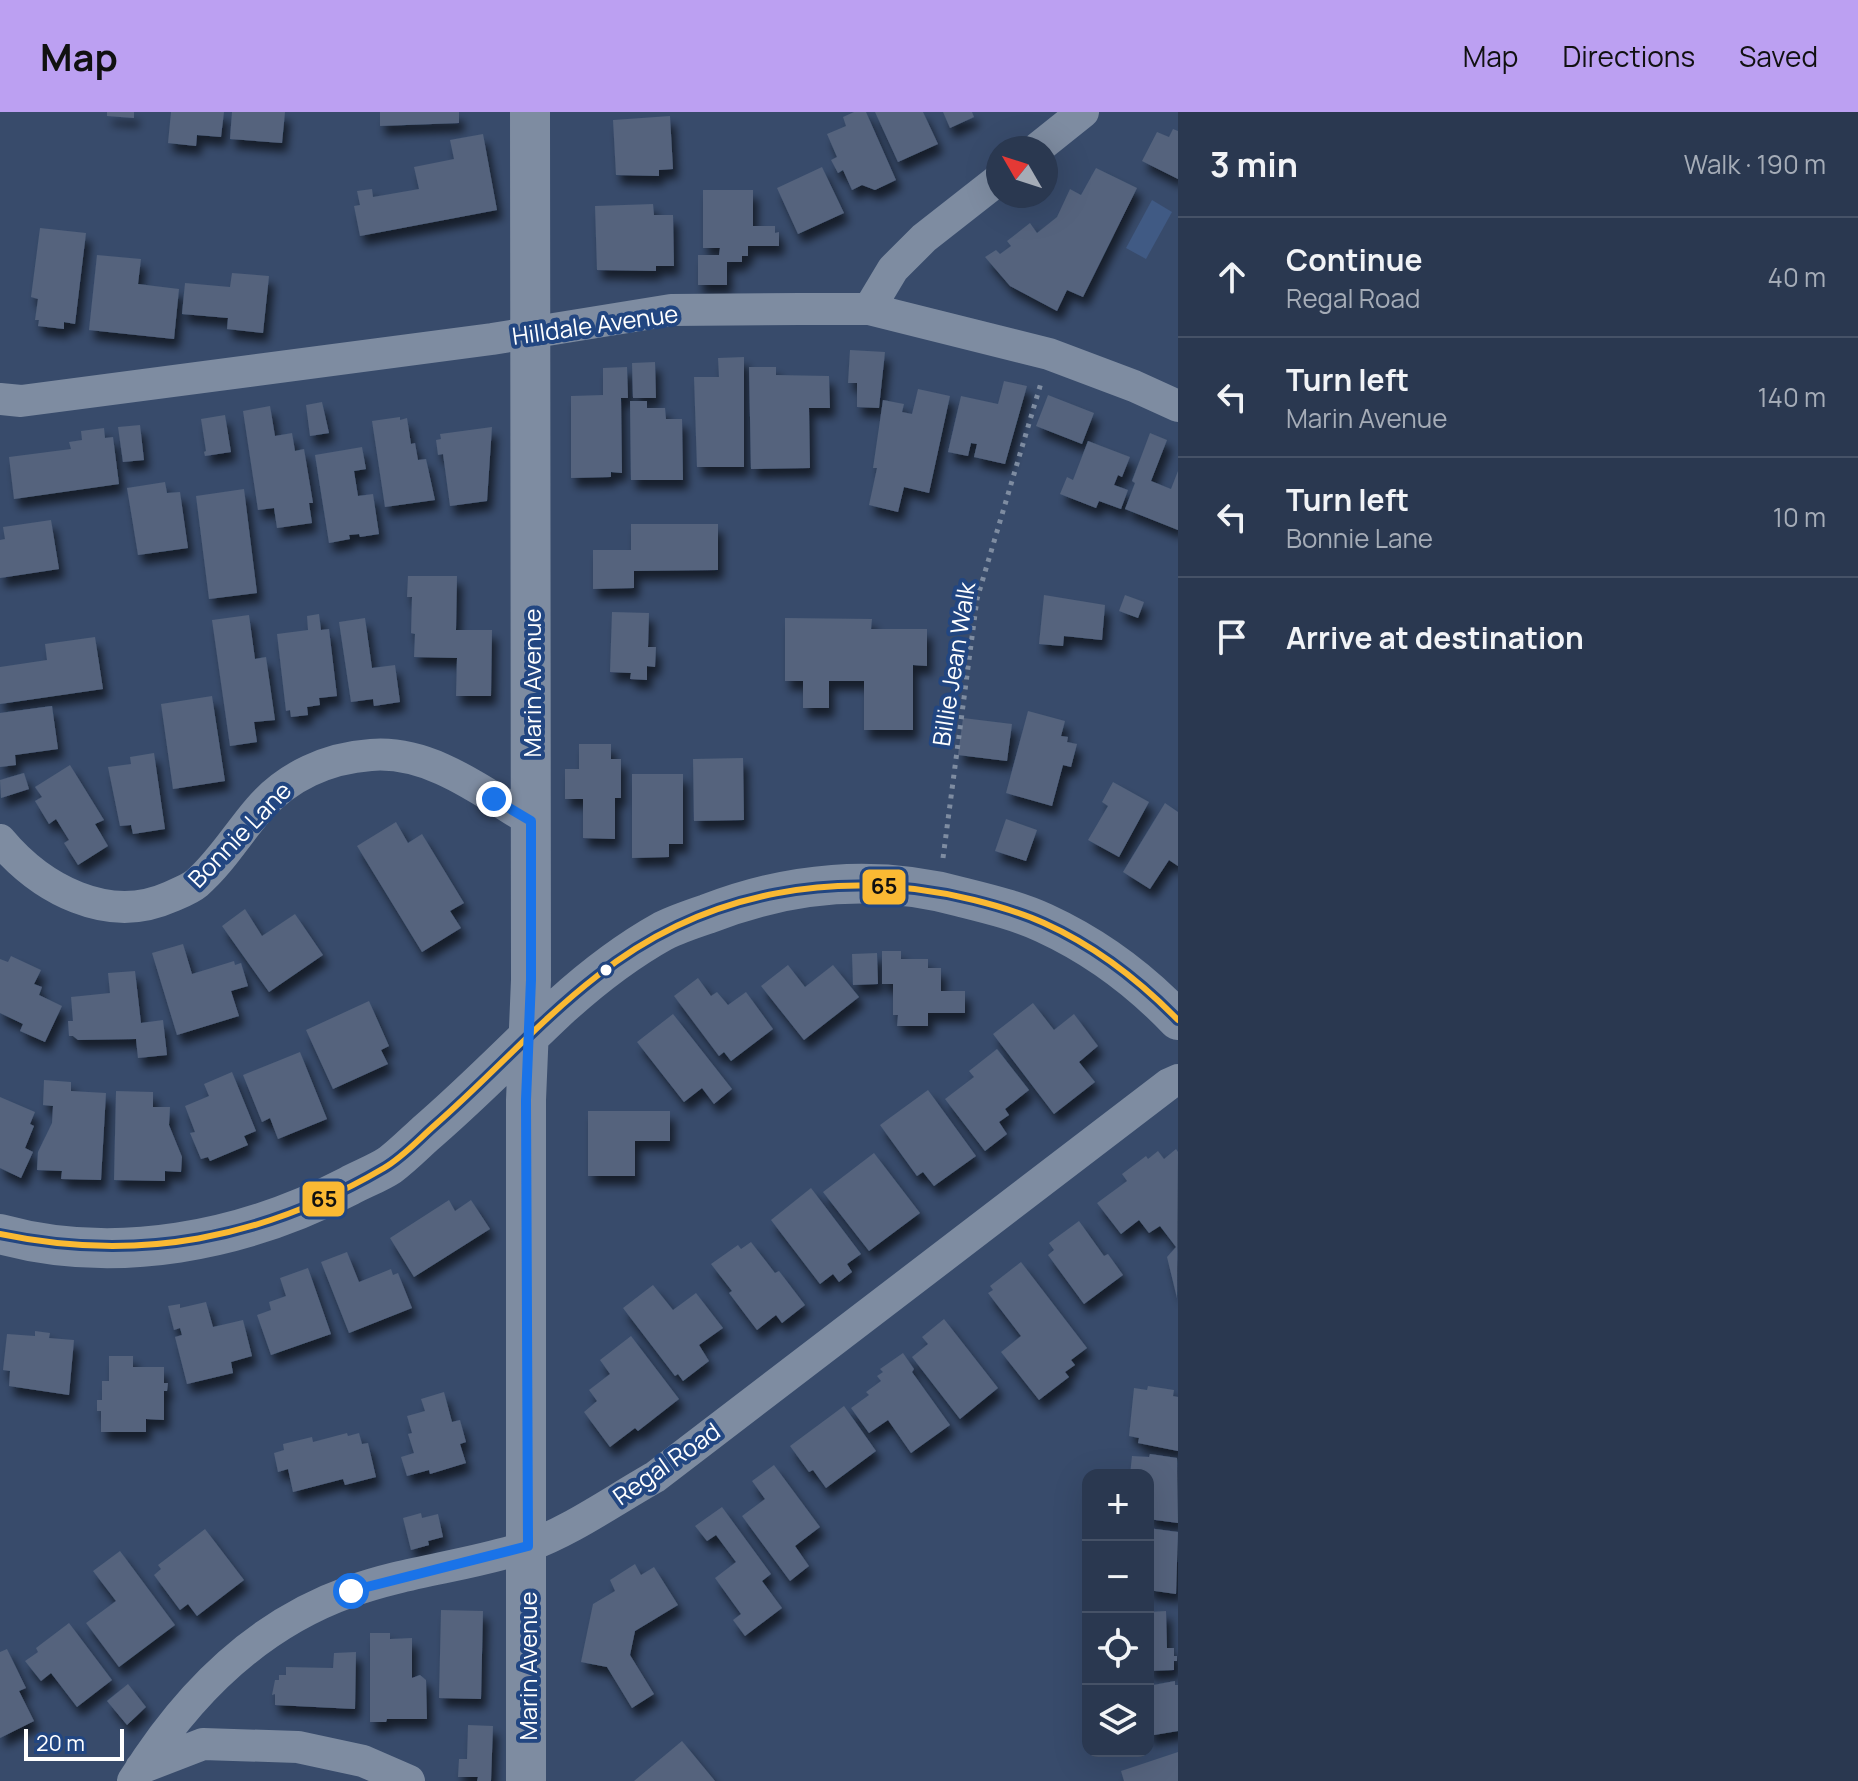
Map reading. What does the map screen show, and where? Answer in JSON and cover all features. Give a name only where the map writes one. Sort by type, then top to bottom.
[{"type":"street","name":"Marin Avenue","points":[[526,1781],[526,1100],[531,821],[530,112]]},
{"type":"street","points":[[1053,136],[1083,112]]},
{"type":"street","points":[[869,309],[893,269],[924,238],[986,189]]},
{"type":"street","name":"Hilldale Avenue","points":[[0,399],[21,401],[73,395],[531,333],[671,310],[869,309],[1049,354],[1178,406]]},
{"type":"street","name":"Bonnie Lane","points":[[0,840],[34,873],[72,896],[110,908],[151,906],[194,886],[220,860],[260,807],[291,779],[327,763],[372,755],[406,758],[438,767],[531,821]]},
{"type":"street","points":[[0,1234],[105,1248],[156,1246],[208,1238],[309,1207],[389,1165],[465,1100],[601,972],[664,930],[730,905],[791,888],[854,881],[938,890],[1043,922],[1117,965],[1178,1020]]},
{"type":"street","name":"Regal Road","points":[[130,1776],[197,1693],[243,1650],[294,1615],[351,1591],[528,1546],[655,1477],[1178,1080]]},
{"type":"street","points":[[130,1776],[203,1744],[298,1747],[363,1761],[409,1781]]},
{"type":"path","name":"Billie Jean Walk","points":[[938,890],[977,599],[1049,354]]},
{"type":"water","points":[[1152,200],[1172,212],[1146,259],[1126,248]]},
{"type":"building","points":[[107,112],[134,112],[134,118],[107,116]]},
{"type":"building","points":[[171,112],[224,112],[221,137],[197,135],[196,146],[168,143]]},
{"type":"building","points":[[232,112],[285,112],[282,143],[230,139]]},
{"type":"building","points":[[380,112],[459,112],[459,123],[380,126]]},
{"type":"building","points":[[854,112],[866,112],[896,180],[875,190],[862,185],[852,190],[843,170],[838,173],[831,160],[837,157],[827,134],[846,126],[843,117]]},
{"type":"building","points":[[875,112],[923,112],[938,144],[898,162]]},
{"type":"building","points":[[943,112],[972,112],[974,117],[950,128]]},
{"type":"building","points":[[670,116],[673,169],[659,170],[659,176],[616,175],[613,120]]},
{"type":"building","points":[[1173,129],[1178,131],[1178,179],[1142,161],[1157,132],[1169,137]]},
{"type":"building","points":[[483,134],[497,210],[360,236],[354,206],[360,205],[357,191],[372,189],[373,197],[419,189],[414,167],[454,159],[450,140]]},
{"type":"building","points":[[822,167],[844,213],[798,234],[777,188]]},
{"type":"building","points":[[1096,168],[1137,188],[1083,297],[1067,290],[1057,311],[1010,286],[985,257],[996,250],[1000,254],[1011,246],[1007,241],[1030,223],[1037,233],[1057,217],[1070,189],[1081,195]]},
{"type":"building","points":[[703,190],[753,190],[753,226],[775,226],[775,233],[779,232],[779,246],[748,246],[748,256],[742,256],[742,262],[727,262],[727,285],[698,285],[698,255],[719,255],[720,248],[703,248]]},
{"type":"building","points":[[653,204],[654,215],[673,215],[674,266],[656,266],[656,271],[597,270],[595,206]]},
{"type":"building","points":[[40,228],[86,233],[75,324],[64,322],[64,329],[38,326],[39,320],[35,320],[38,299],[31,297]]},
{"type":"building","points":[[97,255],[141,259],[138,284],[179,289],[174,339],[89,330]]},
{"type":"building","points":[[232,273],[269,276],[263,333],[227,329],[228,318],[182,314],[185,283],[230,287]]},
{"type":"building","points":[[850,350],[885,352],[879,408],[857,407],[857,383],[848,383]]},
{"type":"building","points":[[744,357],[744,467],[697,467],[694,377],[719,377],[718,358]]},
{"type":"building","points":[[655,362],[656,398],[633,398],[632,363]]},
{"type":"building","points":[[627,367],[628,398],[621,398],[622,473],[611,472],[611,477],[571,478],[571,396],[603,395],[603,368]]},
{"type":"building","points":[[749,367],[776,367],[776,375],[829,376],[830,408],[809,408],[810,468],[751,469]]},
{"type":"building","points":[[1004,381],[1027,386],[1005,464],[974,457],[977,444],[971,443],[968,456],[948,452],[961,396],[998,404]]},
{"type":"building","points":[[918,389],[950,396],[929,493],[904,487],[898,512],[869,505],[877,468],[873,468],[883,400],[904,404],[902,412],[912,414]]},
{"type":"building","points":[[1048,395],[1094,413],[1082,444],[1036,426]]},
{"type":"building","points":[[630,401],[647,401],[647,408],[665,408],[666,419],[682,419],[683,480],[631,480]]},
{"type":"building","points":[[322,402],[329,433],[310,436],[306,405]]},
{"type":"building","points":[[270,406],[275,436],[292,433],[295,451],[304,449],[313,503],[309,503],[312,523],[277,528],[274,508],[258,510],[243,411]]},
{"type":"building","points":[[225,415],[231,452],[205,456],[201,419]]},
{"type":"building","points":[[400,417],[400,420],[407,418],[411,444],[415,443],[418,460],[426,459],[435,500],[385,507],[372,421]]},
{"type":"building","points":[[140,425],[144,460],[123,462],[118,427]]},
{"type":"building","points":[[492,427],[487,501],[450,506],[443,454],[438,455],[436,440],[441,439],[440,434]]},
{"type":"building","points":[[104,428],[105,438],[113,437],[119,484],[14,499],[9,457],[71,449],[69,442],[82,440],[81,431]]},
{"type":"building","points":[[1150,433],[1167,440],[1151,481],[1171,489],[1178,471],[1178,530],[1125,509]]},
{"type":"building","points":[[1088,441],[1130,457],[1122,477],[1118,475],[1114,485],[1128,490],[1121,509],[1099,501],[1096,508],[1060,494],[1067,477],[1073,480]]},
{"type":"building","points":[[362,447],[366,469],[354,471],[358,496],[373,494],[379,534],[349,535],[350,539],[329,543],[315,455]]},
{"type":"building","points":[[165,482],[167,493],[180,492],[188,548],[138,555],[127,488]]},
{"type":"building","points":[[244,489],[257,593],[209,599],[196,496]]},
{"type":"building","points":[[51,520],[59,569],[0,578],[0,540],[5,539],[3,527]]},
{"type":"building","points":[[631,524],[718,524],[718,570],[634,571],[634,588],[593,589],[593,550],[631,550]]},
{"type":"building","points":[[408,576],[457,576],[456,630],[492,630],[491,696],[456,696],[457,658],[414,657],[415,634],[411,633],[412,597],[407,597]]},
{"type":"building","points":[[1044,595],[1105,605],[1102,640],[1064,636],[1063,646],[1039,644]]},
{"type":"building","points":[[1125,595],[1144,602],[1138,618],[1119,611]]},
{"type":"building","points":[[612,612],[649,613],[648,647],[656,647],[655,667],[647,666],[647,680],[630,679],[631,673],[610,672]]},
{"type":"building","points":[[319,614],[321,630],[329,629],[337,696],[319,698],[320,705],[307,707],[308,715],[291,717],[290,710],[286,711],[277,634],[308,630],[307,616]]},
{"type":"building","points":[[249,615],[255,659],[266,657],[275,720],[254,722],[257,742],[230,746],[212,620]]},
{"type":"building","points":[[365,618],[372,668],[395,665],[400,702],[374,706],[373,699],[351,702],[339,622]]},
{"type":"building","points":[[785,618],[872,619],[871,629],[927,629],[927,666],[913,665],[913,730],[864,730],[864,681],[829,681],[829,708],[803,708],[803,681],[785,681]]},
{"type":"building","points":[[95,637],[103,689],[0,704],[0,667],[47,660],[45,644]]},
{"type":"building","points":[[212,696],[225,781],[173,789],[161,704]]},
{"type":"building","points":[[52,706],[58,749],[15,755],[16,765],[0,767],[0,713]]},
{"type":"building","points":[[1028,711],[1065,721],[1061,736],[1068,737],[1067,742],[1077,744],[1071,767],[1063,765],[1052,806],[1006,793]]},
{"type":"building","points":[[963,718],[1012,724],[1007,761],[958,755]]},
{"type":"building","points":[[579,744],[611,744],[611,759],[621,759],[621,798],[615,798],[615,839],[583,838],[583,799],[565,799],[565,769],[579,769]]},
{"type":"building","points":[[154,753],[165,829],[133,834],[131,825],[120,826],[108,767],[131,764],[130,757]]},
{"type":"building","points":[[743,758],[744,820],[694,821],[693,759]]},
{"type":"building","points":[[70,765],[104,820],[95,824],[108,846],[78,865],[64,843],[69,840],[56,819],[49,824],[35,801],[42,797],[35,787]]},
{"type":"building","points":[[24,773],[29,789],[1,798],[0,780]]},
{"type":"building","points":[[632,774],[683,774],[683,844],[669,844],[669,857],[632,858]]},
{"type":"building","points":[[1113,782],[1149,802],[1119,857],[1088,840],[1108,806],[1102,802]]},
{"type":"building","points":[[1165,803],[1178,812],[1178,866],[1169,860],[1150,889],[1123,872]]},
{"type":"building","points":[[1006,819],[1037,830],[1026,861],[995,851]]},
{"type":"building","points":[[396,822],[408,843],[422,834],[464,903],[450,911],[461,928],[422,952],[357,846]]},
{"type":"building","points":[[245,909],[262,936],[295,914],[323,955],[269,992],[222,926]]},
{"type":"building","points":[[183,944],[192,974],[234,961],[235,965],[241,963],[248,986],[231,991],[239,1016],[177,1035],[152,953]]},
{"type":"building","points":[[882,951],[901,951],[901,959],[928,959],[928,968],[941,968],[941,991],[965,991],[965,1013],[928,1013],[928,1026],[897,1026],[898,1015],[893,1015],[893,984],[882,984]]},
{"type":"building","points":[[877,953],[878,984],[853,985],[852,954]]},
{"type":"building","points":[[11,956],[41,970],[34,984],[42,987],[39,995],[62,1006],[45,1042],[20,1031],[23,1024],[0,1013],[0,959],[8,962]]},
{"type":"building","points":[[788,965],[805,987],[833,965],[859,997],[804,1040],[761,986]]},
{"type":"building","points":[[135,971],[141,1023],[163,1020],[167,1055],[138,1058],[136,1039],[78,1040],[69,1036],[68,1021],[73,1021],[71,997],[110,993],[108,973]]},
{"type":"building","points":[[698,978],[711,996],[717,992],[728,1005],[746,992],[773,1029],[731,1061],[724,1052],[719,1056],[674,996]]},
{"type":"building","points":[[369,1001],[389,1046],[381,1050],[388,1064],[333,1089],[306,1030]]},
{"type":"building","points":[[1033,1003],[1054,1030],[1074,1014],[1098,1046],[1079,1062],[1095,1082],[1054,1114],[993,1034]]},
{"type":"building","points":[[673,1014],[732,1089],[714,1104],[702,1088],[684,1102],[637,1042]]},
{"type":"building","points":[[997,1049],[1029,1090],[1005,1109],[1009,1115],[999,1122],[1007,1134],[985,1151],[945,1099],[974,1077],[969,1071]]},
{"type":"building","points":[[300,1052],[327,1119],[278,1139],[270,1118],[262,1122],[243,1075]]},
{"type":"building","points":[[232,1072],[256,1131],[244,1136],[248,1145],[210,1161],[208,1157],[201,1159],[190,1133],[195,1132],[185,1106],[209,1096],[204,1084]]},
{"type":"building","points":[[44,1080],[71,1082],[71,1091],[106,1093],[101,1180],[61,1179],[62,1171],[37,1170],[38,1152],[52,1123],[53,1106],[43,1105]]},
{"type":"building","points":[[928,1090],[976,1156],[934,1186],[923,1172],[917,1176],[880,1125]]},
{"type":"building","points":[[116,1091],[153,1092],[153,1107],[170,1107],[169,1125],[182,1157],[181,1172],[165,1171],[165,1181],[114,1180]]},
{"type":"building","points":[[0,1097],[35,1112],[30,1124],[34,1126],[25,1148],[33,1152],[21,1178],[0,1168]]},
{"type":"building","points":[[588,1111],[670,1111],[670,1141],[635,1141],[635,1176],[588,1176]]},
{"type":"building","points":[[1176,1149],[1177,1298],[1167,1257],[1176,1247],[1160,1226],[1149,1233],[1139,1220],[1121,1234],[1097,1203],[1127,1181],[1122,1174],[1146,1156],[1148,1159],[1158,1151],[1164,1159]]},
{"type":"building","points":[[874,1153],[920,1213],[869,1251],[823,1192]]},
{"type":"building","points":[[811,1188],[861,1254],[847,1264],[852,1272],[839,1282],[833,1274],[820,1284],[771,1220]]},
{"type":"building","points":[[449,1200],[455,1211],[471,1200],[490,1229],[414,1277],[390,1238]]},
{"type":"building","points":[[1079,1221],[1104,1256],[1108,1254],[1123,1275],[1084,1304],[1048,1255],[1054,1250],[1049,1243]]},
{"type":"building","points":[[751,1242],[805,1305],[782,1323],[776,1315],[757,1330],[711,1264],[738,1245],[741,1249]]},
{"type":"building","points":[[347,1252],[359,1282],[391,1269],[393,1275],[398,1273],[412,1308],[349,1333],[321,1262]]},
{"type":"building","points":[[1021,1262],[1087,1348],[1071,1360],[1075,1365],[1065,1372],[1069,1377],[1039,1400],[1001,1352],[1021,1336],[988,1293],[993,1290],[990,1286]]},
{"type":"building","points":[[308,1268],[331,1334],[271,1355],[257,1315],[271,1310],[269,1302],[286,1296],[280,1278]]},
{"type":"building","points":[[653,1285],[673,1310],[696,1293],[723,1328],[699,1345],[709,1361],[683,1381],[678,1374],[675,1376],[623,1308]]},
{"type":"building","points":[[206,1302],[213,1327],[243,1320],[252,1356],[231,1362],[233,1373],[187,1384],[175,1337],[182,1335],[180,1328],[174,1330],[168,1306],[180,1304],[180,1308]]},
{"type":"building","points":[[944,1319],[998,1388],[960,1419],[912,1357],[928,1344],[922,1337]]},
{"type":"building","points":[[35,1331],[50,1333],[49,1338],[74,1340],[69,1395],[9,1386],[10,1371],[3,1370],[7,1334],[35,1336]]},
{"type":"building","points":[[631,1336],[679,1399],[638,1431],[635,1428],[610,1447],[584,1412],[597,1401],[589,1390],[610,1374],[600,1360]]},
{"type":"building","points":[[903,1353],[914,1369],[912,1372],[950,1425],[911,1453],[888,1420],[869,1433],[851,1408],[881,1381],[877,1376],[883,1372],[880,1369]]},
{"type":"building","points":[[109,1356],[133,1356],[133,1367],[164,1367],[164,1383],[168,1383],[167,1391],[164,1391],[164,1420],[146,1419],[146,1432],[101,1432],[101,1411],[97,1411],[97,1400],[102,1400],[102,1381],[109,1381]]},
{"type":"building","points":[[1148,1386],[1174,1390],[1173,1396],[1178,1397],[1178,1451],[1138,1443],[1139,1438],[1129,1436],[1134,1388],[1147,1390]]},
{"type":"building","points":[[444,1392],[452,1422],[460,1420],[466,1442],[460,1444],[466,1463],[430,1474],[429,1470],[407,1476],[401,1457],[414,1453],[407,1416],[425,1411],[421,1399]]},
{"type":"building","points":[[844,1406],[876,1451],[826,1488],[813,1470],[809,1472],[790,1446]]},
{"type":"building","points":[[347,1433],[348,1436],[359,1433],[362,1444],[368,1443],[376,1477],[345,1485],[343,1479],[293,1492],[288,1469],[278,1472],[274,1453],[284,1450],[283,1444],[312,1437],[313,1442]]},
{"type":"building","points":[[1150,1454],[1177,1458],[1178,1523],[1154,1520],[1154,1469],[1131,1469],[1132,1456],[1149,1457]]},
{"type":"building","points":[[774,1465],[820,1527],[795,1546],[809,1566],[790,1581],[742,1516],[765,1499],[752,1481]]},
{"type":"building","points":[[722,1507],[771,1574],[762,1581],[782,1608],[745,1636],[733,1620],[741,1614],[715,1578],[736,1562],[716,1535],[707,1541],[695,1526]]},
{"type":"building","points":[[421,1513],[422,1518],[438,1514],[443,1537],[411,1550],[403,1518]]},
{"type":"building","points":[[205,1529],[244,1580],[197,1616],[188,1604],[180,1610],[154,1575],[161,1569],[158,1565]]},
{"type":"building","points":[[1154,1529],[1178,1532],[1176,1594],[1154,1591]]},
{"type":"building","points":[[120,1551],[175,1625],[119,1667],[86,1623],[116,1601],[93,1571]]},
{"type":"building","points":[[635,1564],[641,1575],[654,1567],[678,1605],[635,1631],[630,1655],[654,1694],[632,1708],[607,1667],[581,1662],[593,1604],[615,1591],[610,1580]]},
{"type":"building","points":[[441,1610],[483,1611],[481,1699],[439,1698]]},
{"type":"building","points":[[1166,1611],[1167,1648],[1174,1648],[1174,1656],[1177,1656],[1174,1670],[1154,1671],[1154,1612]]},
{"type":"building","points":[[69,1623],[112,1680],[77,1707],[51,1673],[41,1681],[25,1661],[38,1652],[36,1648]]},
{"type":"building","points":[[370,1633],[390,1633],[390,1639],[412,1638],[412,1678],[420,1675],[426,1680],[427,1719],[370,1722]]},
{"type":"building","points":[[7,1649],[26,1688],[19,1691],[34,1721],[0,1738],[0,1652]]},
{"type":"building","points":[[356,1652],[355,1709],[275,1705],[275,1694],[272,1695],[275,1680],[279,1680],[279,1675],[286,1675],[286,1667],[333,1668],[334,1653]]},
{"type":"building","points":[[1175,1681],[1178,1685],[1178,1731],[1154,1735],[1154,1685]]},
{"type":"building","points":[[128,1684],[146,1707],[127,1725],[107,1701]]},
{"type":"building","points":[[468,1725],[493,1726],[491,1781],[477,1781],[478,1777],[458,1777],[459,1759],[467,1759]]},
{"type":"building","points":[[682,1741],[715,1781],[634,1781]]},
{"type":"building","points":[[1178,1752],[1178,1781],[1124,1781],[1121,1771]]},
{"type":"transit line","name":"65","points":[[0,1234],[101,1246],[150,1245],[246,1228],[338,1192],[398,1159],[555,1012],[597,976],[639,947],[683,923],[729,905],[776,893],[825,887],[874,886],[924,890],[1010,910],[1063,932],[1099,953],[1148,991],[1178,1020]]},
{"type":"route","points":[[351,1591],[528,1546],[526,1100],[531,980],[531,821],[494,799]]}]
